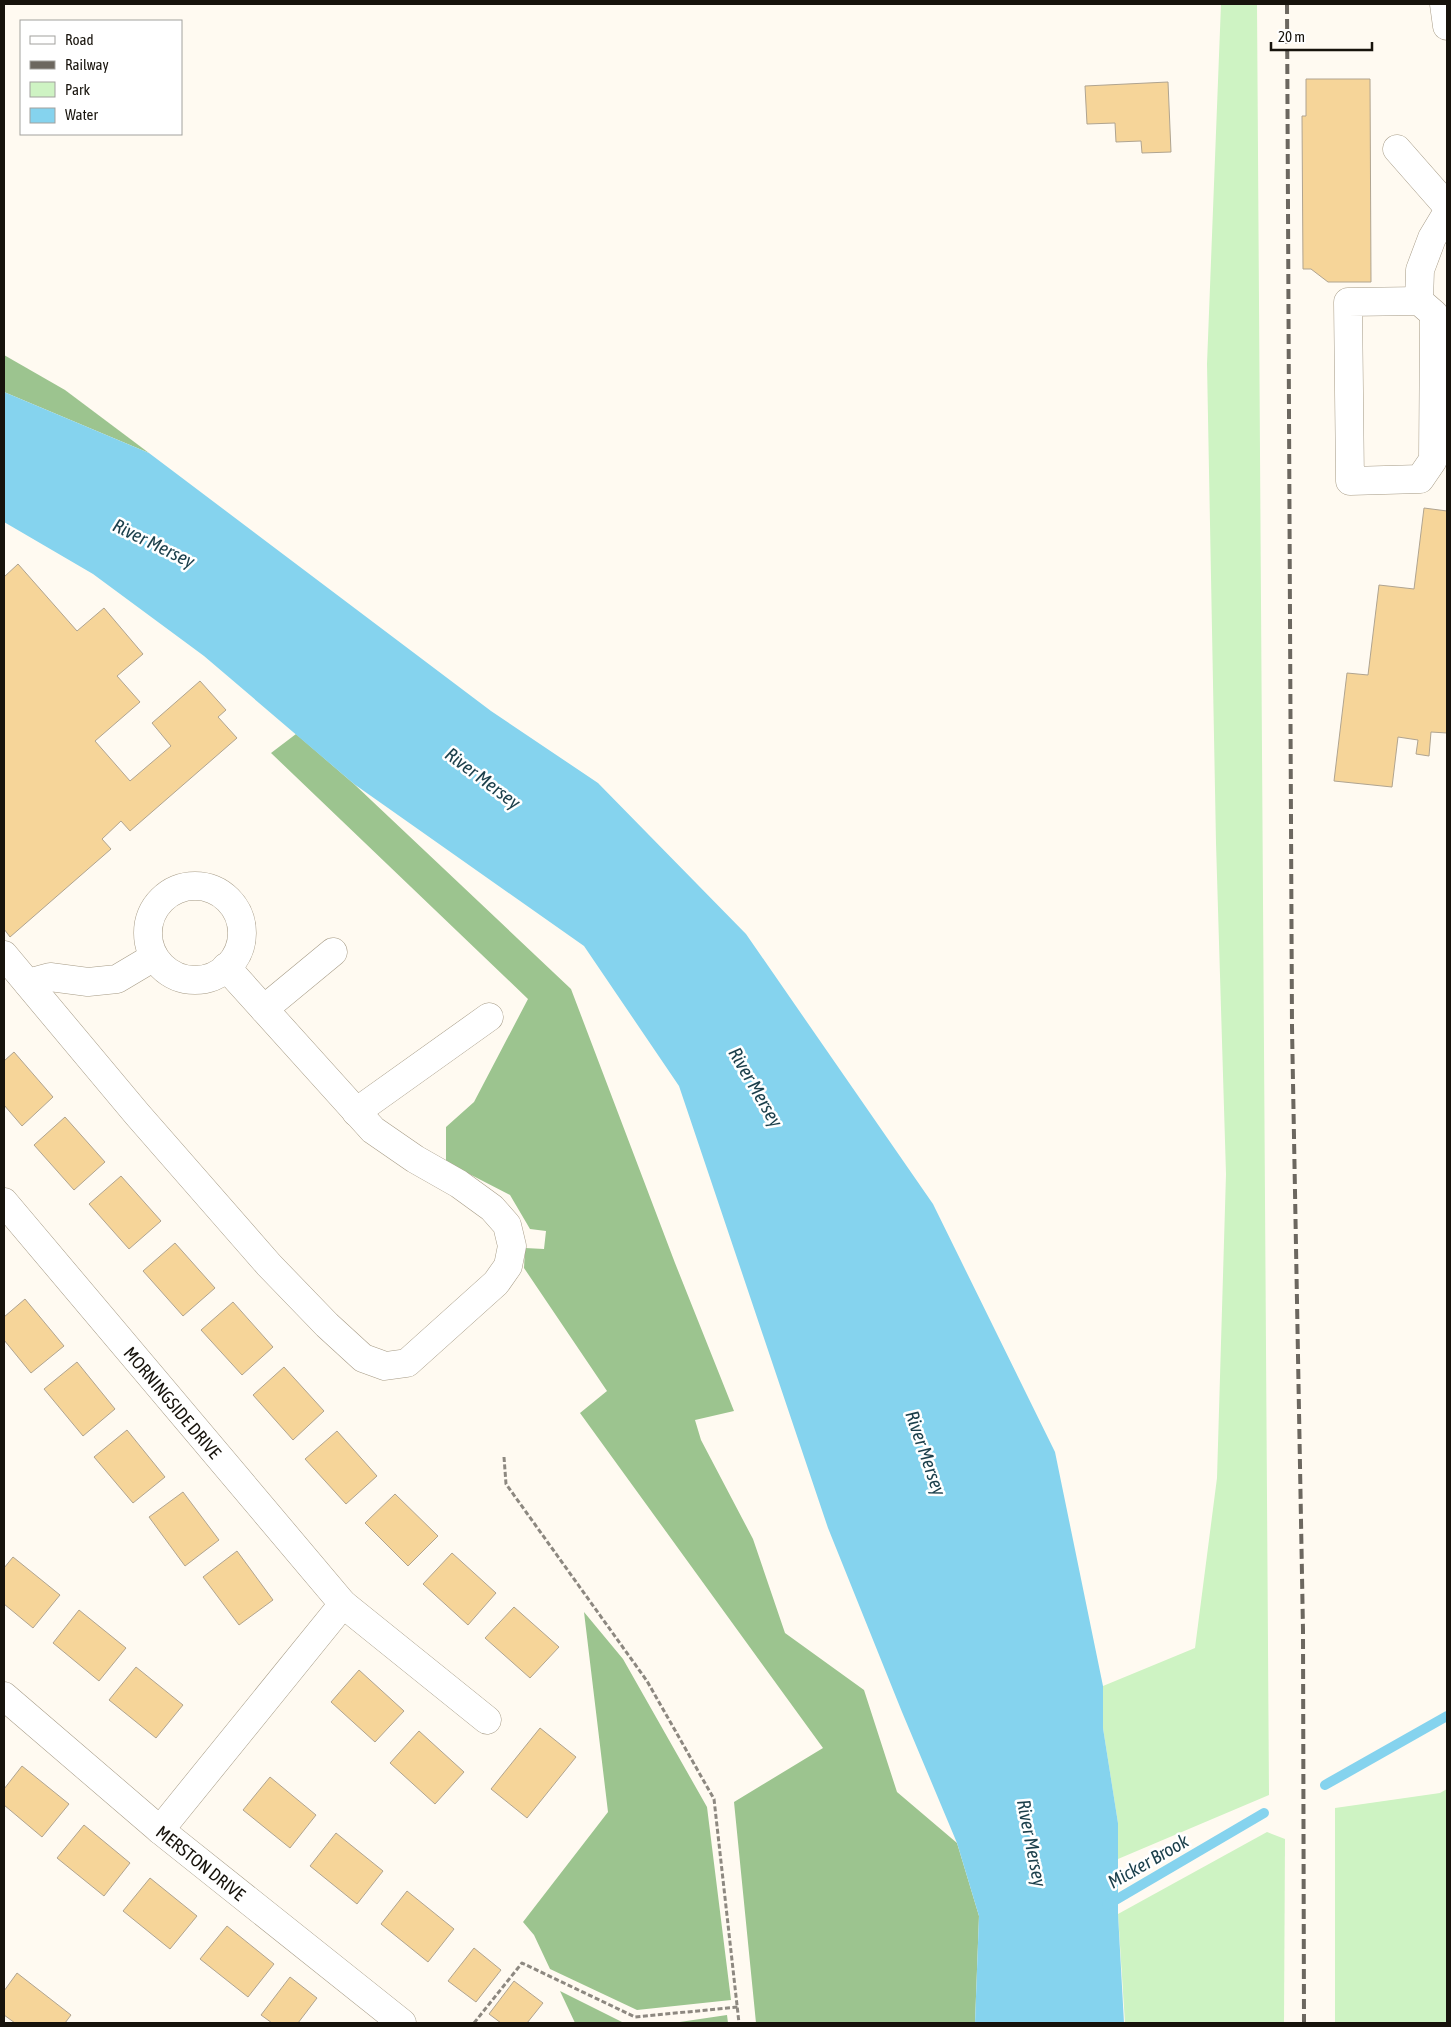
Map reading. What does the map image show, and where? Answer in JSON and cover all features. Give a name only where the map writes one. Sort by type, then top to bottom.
[{"type":"street","points":[[1444,4],[1447,26]]},
{"type":"street","points":[[1397,149],[1447,206]]},
{"type":"street","points":[[1419,301],[1420,270],[1432,238],[1447,213]]},
{"type":"street","points":[[1419,301],[1434,314],[1433,460],[1420,479],[1350,481],[1348,302],[1419,301]]},
{"type":"street","points":[[188,886],[204,887],[218,892],[230,902],[238,915],[242,930],[240,946],[233,960],[226,967],[208,978],[192,981],[177,977],[163,969],[154,957],[148,942],[148,927],[152,912],[161,900],[173,891],[188,886]]},
{"type":"street","points":[[264,1009],[333,952]]},
{"type":"street","points":[[4,955],[143,1121],[269,1265],[327,1326],[364,1358],[385,1366],[407,1363],[496,1283],[508,1266],[512,1246],[507,1226],[492,1208],[373,1130],[226,967]]},
{"type":"street","points":[[28,983],[50,977],[88,982],[117,979],[154,957]]},
{"type":"street","points":[[356,1112],[489,1017]]},
{"type":"street","name":"MORNINGSIDE DRIVE","points":[[4,1202],[343,1604],[487,1720]]},
{"type":"street","points":[[160,1830],[343,1604]]},
{"type":"street","name":"MERSTON DRIVE","points":[[4,1696],[160,1830],[402,2023]]},
{"type":"path","points":[[504,1457],[506,1484],[647,1681],[714,1799],[739,2023]]},
{"type":"path","points":[[474,2023],[522,1964],[635,2018],[738,2008]]},
{"type":"green space","points":[[1221,4],[1257,4],[1269,1795],[1118,1859],[1118,1823],[1103,1728],[1103,1686],[1195,1648],[1217,1478],[1226,1174],[1216,843],[1207,364]]},
{"type":"green space","points":[[4,355],[65,390],[149,453],[4,392]]},
{"type":"green space","points":[[296,734],[354,784],[571,989],[675,1263],[734,1411],[695,1420],[701,1440],[753,1539],[785,1633],[864,1690],[897,1792],[957,1843],[979,1916],[975,2023],[756,2023],[734,1802],[823,1748],[580,1413],[607,1391],[524,1268],[525,1248],[544,1249],[546,1231],[530,1229],[510,1195],[446,1162],[446,1127],[474,1102],[528,999],[271,753]]},
{"type":"green space","points":[[584,1612],[623,1659],[707,1807],[731,2000],[637,2010],[550,1969],[534,1935],[523,1922],[608,1812]]},
{"type":"green space","points":[[1447,1789],[1447,2023],[1335,2023],[1335,1808],[1440,1793]]},
{"type":"green space","points":[[1267,1832],[1285,1839],[1284,2023],[1125,2023],[1118,1914]]},
{"type":"green space","points":[[560,1991],[624,2023],[575,2023]]},
{"type":"green space","points":[[727,2015],[728,2023],[673,2023]]},
{"type":"water","name":"River Mersey","points":[[4,392],[149,453],[491,711],[598,783],[746,934],[933,1204],[1055,1452],[1103,1686],[1103,1728],[1118,1823],[1118,1914],[1124,2023],[975,2023],[979,1916],[957,1843],[828,1528],[679,1086],[584,946],[354,784],[204,656],[93,574],[4,522]]},
{"type":"building","points":[[1306,79],[1370,79],[1371,282],[1328,282],[1311,269],[1303,269],[1302,116],[1306,116]]},
{"type":"building","points":[[1168,82],[1171,152],[1142,153],[1141,141],[1116,142],[1115,123],[1087,124],[1085,86]]},
{"type":"building","points":[[1424,508],[1447,511],[1447,733],[1431,732],[1429,756],[1416,754],[1418,740],[1398,737],[1392,787],[1334,781],[1347,673],[1368,675],[1379,585],[1414,589]]},
{"type":"building","points":[[18,564],[77,631],[104,608],[143,654],[117,676],[140,702],[95,741],[130,781],[171,746],[152,723],[200,681],[226,710],[218,717],[237,738],[130,831],[121,821],[102,839],[111,849],[10,937],[4,929],[4,577]]},
{"type":"building","points":[[14,1052],[53,1097],[22,1126],[4,1105],[4,1061]]},
{"type":"building","points":[[65,1117],[105,1162],[74,1190],[34,1145]]},
{"type":"building","points":[[121,1176],[161,1221],[129,1249],[89,1204]]},
{"type":"building","points":[[175,1243],[215,1288],[183,1316],[143,1271]]},
{"type":"building","points":[[25,1299],[64,1346],[31,1373],[4,1340],[4,1317]]},
{"type":"building","points":[[233,1302],[273,1347],[242,1375],[201,1330]]},
{"type":"building","points":[[77,1362],[115,1409],[83,1436],[44,1389]]},
{"type":"building","points":[[284,1367],[324,1411],[293,1440],[253,1395]]},
{"type":"building","points":[[127,1430],[165,1477],[133,1503],[94,1457]]},
{"type":"building","points":[[337,1431],[377,1476],[346,1504],[305,1459]]},
{"type":"building","points":[[183,1492],[219,1540],[185,1566],[149,1517]]},
{"type":"building","points":[[395,1494],[438,1536],[408,1566],[365,1523]]},
{"type":"building","points":[[237,1551],[273,1600],[239,1625],[203,1577]]},
{"type":"building","points":[[452,1553],[496,1593],[468,1625],[423,1584]]},
{"type":"building","points":[[13,1557],[60,1595],[33,1628],[4,1604],[4,1568]]},
{"type":"building","points":[[514,1607],[559,1647],[530,1678],[485,1638]]},
{"type":"building","points":[[79,1610],[126,1648],[99,1681],[53,1643]]},
{"type":"building","points":[[136,1667],[183,1705],[156,1738],[109,1700]]},
{"type":"building","points":[[359,1670],[404,1711],[375,1742],[331,1702]]},
{"type":"building","points":[[540,1728],[576,1757],[527,1818],[491,1789]]},
{"type":"building","points":[[419,1731],[464,1772],[435,1804],[390,1763]]},
{"type":"building","points":[[22,1766],[69,1804],[42,1837],[4,1805],[4,1789]]},
{"type":"building","points":[[270,1777],[316,1815],[290,1848],[243,1810]]},
{"type":"building","points":[[84,1825],[130,1863],[104,1896],[57,1858]]},
{"type":"building","points":[[336,1833],[383,1871],[357,1904],[310,1866]]},
{"type":"building","points":[[150,1878],[197,1916],[170,1949],[123,1911]]},
{"type":"building","points":[[407,1891],[454,1929],[428,1962],[381,1924]]},
{"type":"building","points":[[227,1926],[274,1964],[248,1997],[200,1959]]},
{"type":"building","points":[[474,1948],[501,1970],[476,2002],[448,1981]]},
{"type":"building","points":[[17,1973],[71,2015],[65,2023],[15,2023],[4,2015],[4,1991]]},
{"type":"building","points":[[290,1977],[317,1998],[298,2023],[272,2023],[261,2015]]},
{"type":"building","points":[[514,1981],[543,2003],[527,2023],[501,2023],[489,2014]]},
{"type":"waterway","name":"Micker Brook","points":[[1325,1785],[1447,1716]]},
{"type":"waterway","name":"Micker Brook","points":[[1107,1905],[1264,1813]]},
{"type":"railway","points":[[1287,4],[1292,1027],[1303,1630],[1304,2023]]}]
